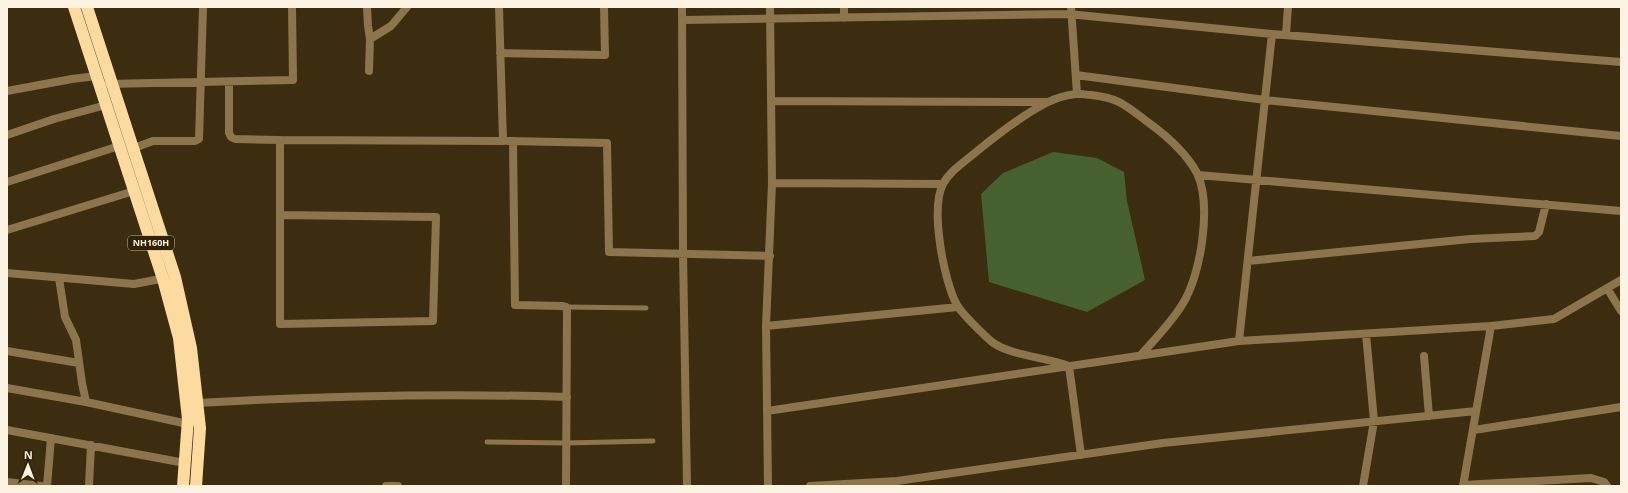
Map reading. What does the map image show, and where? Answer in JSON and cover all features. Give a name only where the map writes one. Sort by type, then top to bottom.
[{"type":"highway","name":"NH160H","points":[[74,7],[134,191],[169,278],[179,338],[188,424],[183,486]]},
{"type":"highway","name":"NH160H","points":[[87,7],[134,148],[169,278],[191,348],[200,428],[196,486]]},
{"type":"street","points":[[134,148],[153,141],[199,139],[203,7]]},
{"type":"street","points":[[7,91],[72,79],[98,80],[112,83],[293,80],[292,7]]},
{"type":"street","points":[[367,7],[370,38],[369,71]]},
{"type":"street","points":[[370,38],[385,31],[391,26],[407,7]]},
{"type":"street","points":[[499,7],[503,141]]},
{"type":"street","points":[[500,52],[605,55],[604,7]]},
{"type":"street","points":[[682,7],[683,253],[687,486]]},
{"type":"street","points":[[768,486],[766,326],[772,183],[770,7]]},
{"type":"street","points":[[844,7],[844,18]]},
{"type":"street","points":[[1286,35],[1288,7]]},
{"type":"street","points":[[682,20],[844,18],[1071,11],[1272,34],[1621,62]]},
{"type":"street","points":[[1071,11],[1077,94]]},
{"type":"street","points":[[1239,341],[1272,34]]},
{"type":"street","points":[[1076,75],[1265,100],[1621,136]]},
{"type":"street","points":[[229,82],[229,133],[231,137],[235,139],[607,142],[610,252],[770,256]]},
{"type":"street","points":[[772,101],[1047,102],[1077,94],[1108,97],[1120,101],[1158,130],[1190,161],[1198,175],[1202,193],[1204,214],[1198,264],[1183,304],[1171,321],[1140,356]]},
{"type":"street","points":[[1047,102],[1018,119],[953,171],[943,184],[939,196],[937,214],[938,227],[948,280],[952,295],[958,308],[992,341],[1002,348],[1069,366]]},
{"type":"street","points":[[7,135],[54,119],[106,105]]},
{"type":"street","points":[[280,140],[280,215],[280,324],[433,321],[436,217],[280,215]]},
{"type":"street","points":[[513,141],[515,305],[562,306],[566,307],[567,311],[566,486]]},
{"type":"street","points":[[7,182],[119,146]]},
{"type":"street","points":[[1198,175],[1621,211]]},
{"type":"street","points":[[772,183],[943,184]]},
{"type":"street","points":[[7,230],[134,191]]},
{"type":"street","points":[[1248,261],[1470,239],[1535,236],[1539,232],[1546,204]]},
{"type":"street","points":[[7,273],[134,284],[169,278]]},
{"type":"street","points":[[59,278],[65,317],[76,340],[86,402]]},
{"type":"street","points":[[768,411],[1239,341],[1491,326],[1554,319],[1621,280]]},
{"type":"street","points":[[1607,288],[1621,310]]},
{"type":"street","points":[[766,326],[958,308]]},
{"type":"street","points":[[1491,326],[1474,430],[1463,485],[1570,482],[1597,479],[1604,482],[1607,486]]},
{"type":"street","points":[[1363,486],[1374,421],[1366,334]]},
{"type":"street","points":[[7,351],[79,363]]},
{"type":"street","points":[[1424,356],[1429,416]]},
{"type":"street","points":[[1069,366],[1081,455]]},
{"type":"street","points":[[7,388],[86,402],[188,424]]},
{"type":"street","points":[[197,403],[301,397],[493,394],[567,397]]},
{"type":"street","points":[[1474,430],[1621,407]]},
{"type":"street","points":[[810,486],[897,483],[1163,443],[1476,411]]},
{"type":"street","points":[[7,430],[185,463]]},
{"type":"street","points":[[47,486],[52,438]]},
{"type":"street","points":[[89,486],[91,445]]},
{"type":"street","points":[[7,482],[41,486]]},
{"type":"street","points":[[386,486],[398,486]]},
{"type":"lane","points":[[566,307],[646,308]]},
{"type":"lane","points":[[487,442],[566,443],[653,441]]},
{"type":"green space","points":[[1053,152],[1097,158],[1124,172],[1127,201],[1145,280],[1087,312],[989,282],[981,194],[1003,173]]}]
